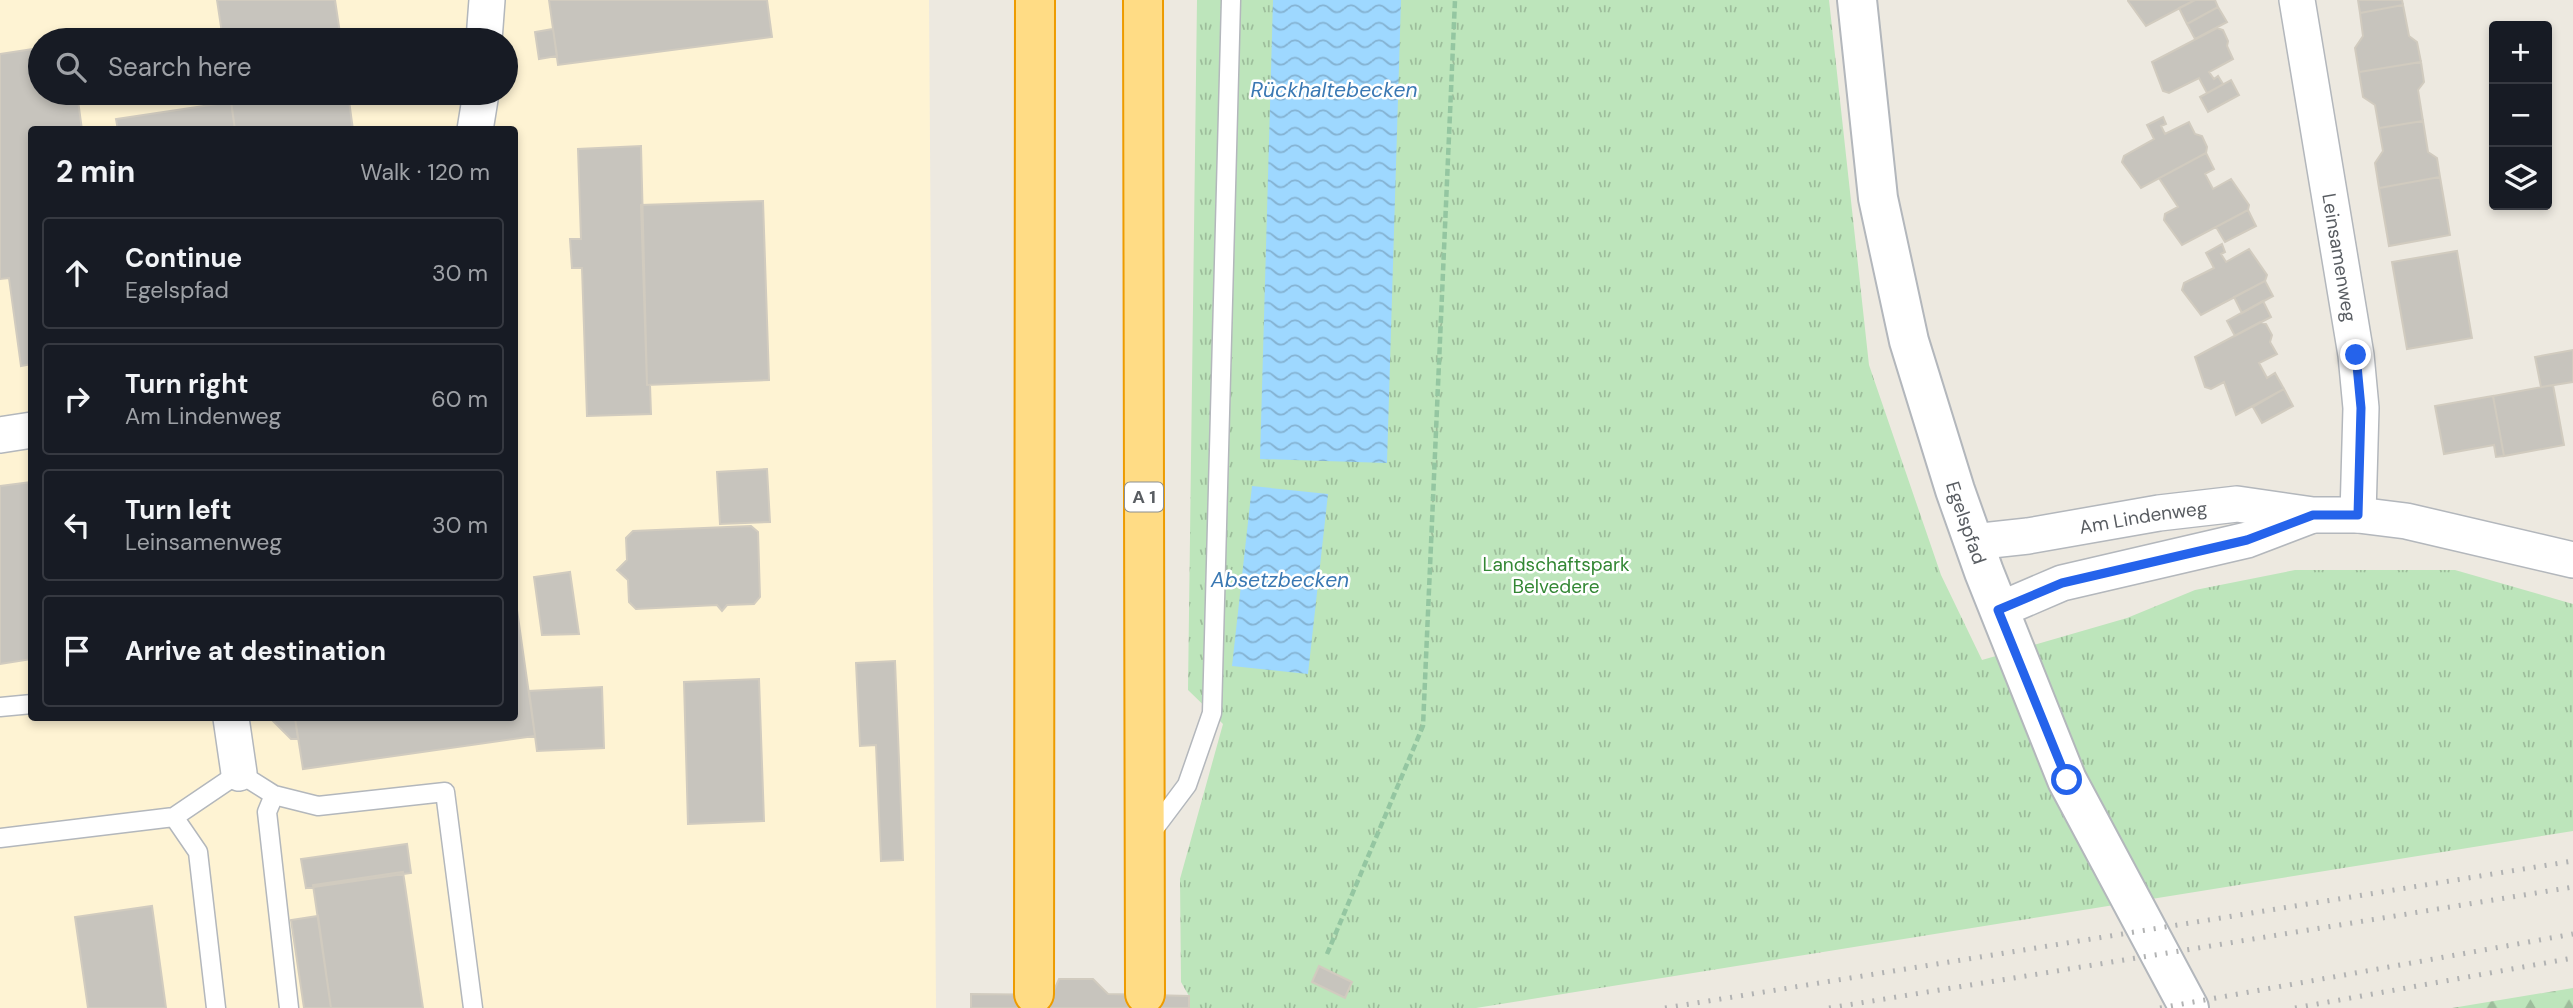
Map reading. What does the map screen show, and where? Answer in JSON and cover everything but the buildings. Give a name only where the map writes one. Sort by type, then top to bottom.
[{"type":"highway","points":[[1034,994],[1035,0]]},
{"type":"highway","name":"A 1","points":[[1143,0],[1145,994]]},
{"type":"street","points":[[485,28],[487,0]]},
{"type":"street","name":"Egelspfad","points":[[1857,0],[1878,198],[1909,341],[1973,542],[2067,780],[2189,1008]]},
{"type":"street","name":"Leinsamenweg","points":[[2297,0],[2356,355],[2361,408],[2358,515]]},
{"type":"street","points":[[476,126],[479,105]]},
{"type":"street","points":[[0,435],[28,431]]},
{"type":"street","name":"Am Lindenweg","points":[[1973,542],[2028,536],[2159,513],[2237,505],[2313,515],[2358,515],[2406,521],[2573,560]]},
{"type":"street","name":"Am Lindenweg","points":[[1998,610],[2062,583],[2247,540],[2313,515]]},
{"type":"street","points":[[231,721],[239,772]]},
{"type":"lane","points":[[1145,841],[1187,785],[1212,713],[1231,0]]},
{"type":"lane","points":[[0,707],[28,704]]},
{"type":"lane","points":[[0,838],[174,817],[239,772],[274,795],[318,806],[445,792],[472,1008]]},
{"type":"lane","points":[[274,795],[267,811],[289,1008]]},
{"type":"lane","points":[[174,817],[198,852],[216,1008]]},
{"type":"path","points":[[1326,954],[1423,726],[1455,0]]},
{"type":"shaded area","points":[[0,0],[929,0],[936,1008],[0,1008]]},
{"type":"green space","name":"Landschaftspark Belvedere","points":[[1197,0],[1829,0],[1869,365],[1941,575],[1982,660],[2127,618],[2195,590],[2295,570],[2455,570],[2573,604],[2573,831],[1476,1008],[1189,1008],[1189,996],[1181,982],[1180,879],[1223,724],[1188,690]]},
{"type":"green space","points":[[2573,988],[2573,1008],[2452,1008]]},
{"type":"water","name":"Rückhaltebecken","points":[[1273,0],[1401,0],[1387,463],[1260,459]]},
{"type":"water","name":"Absetzbecken","points":[[1252,486],[1328,494],[1308,674],[1232,666]]},
{"type":"railway","points":[[1665,1008],[2573,861]]},
{"type":"railway","points":[[1829,1008],[2573,887]]},
{"type":"railway","points":[[2160,1008],[2573,934]]},
{"type":"railway","points":[[2295,1008],[2573,958]]},
{"type":"route","points":[[2067,780],[1998,610],[2062,583],[2247,540],[2313,515],[2358,515],[2361,408],[2356,355]]}]
